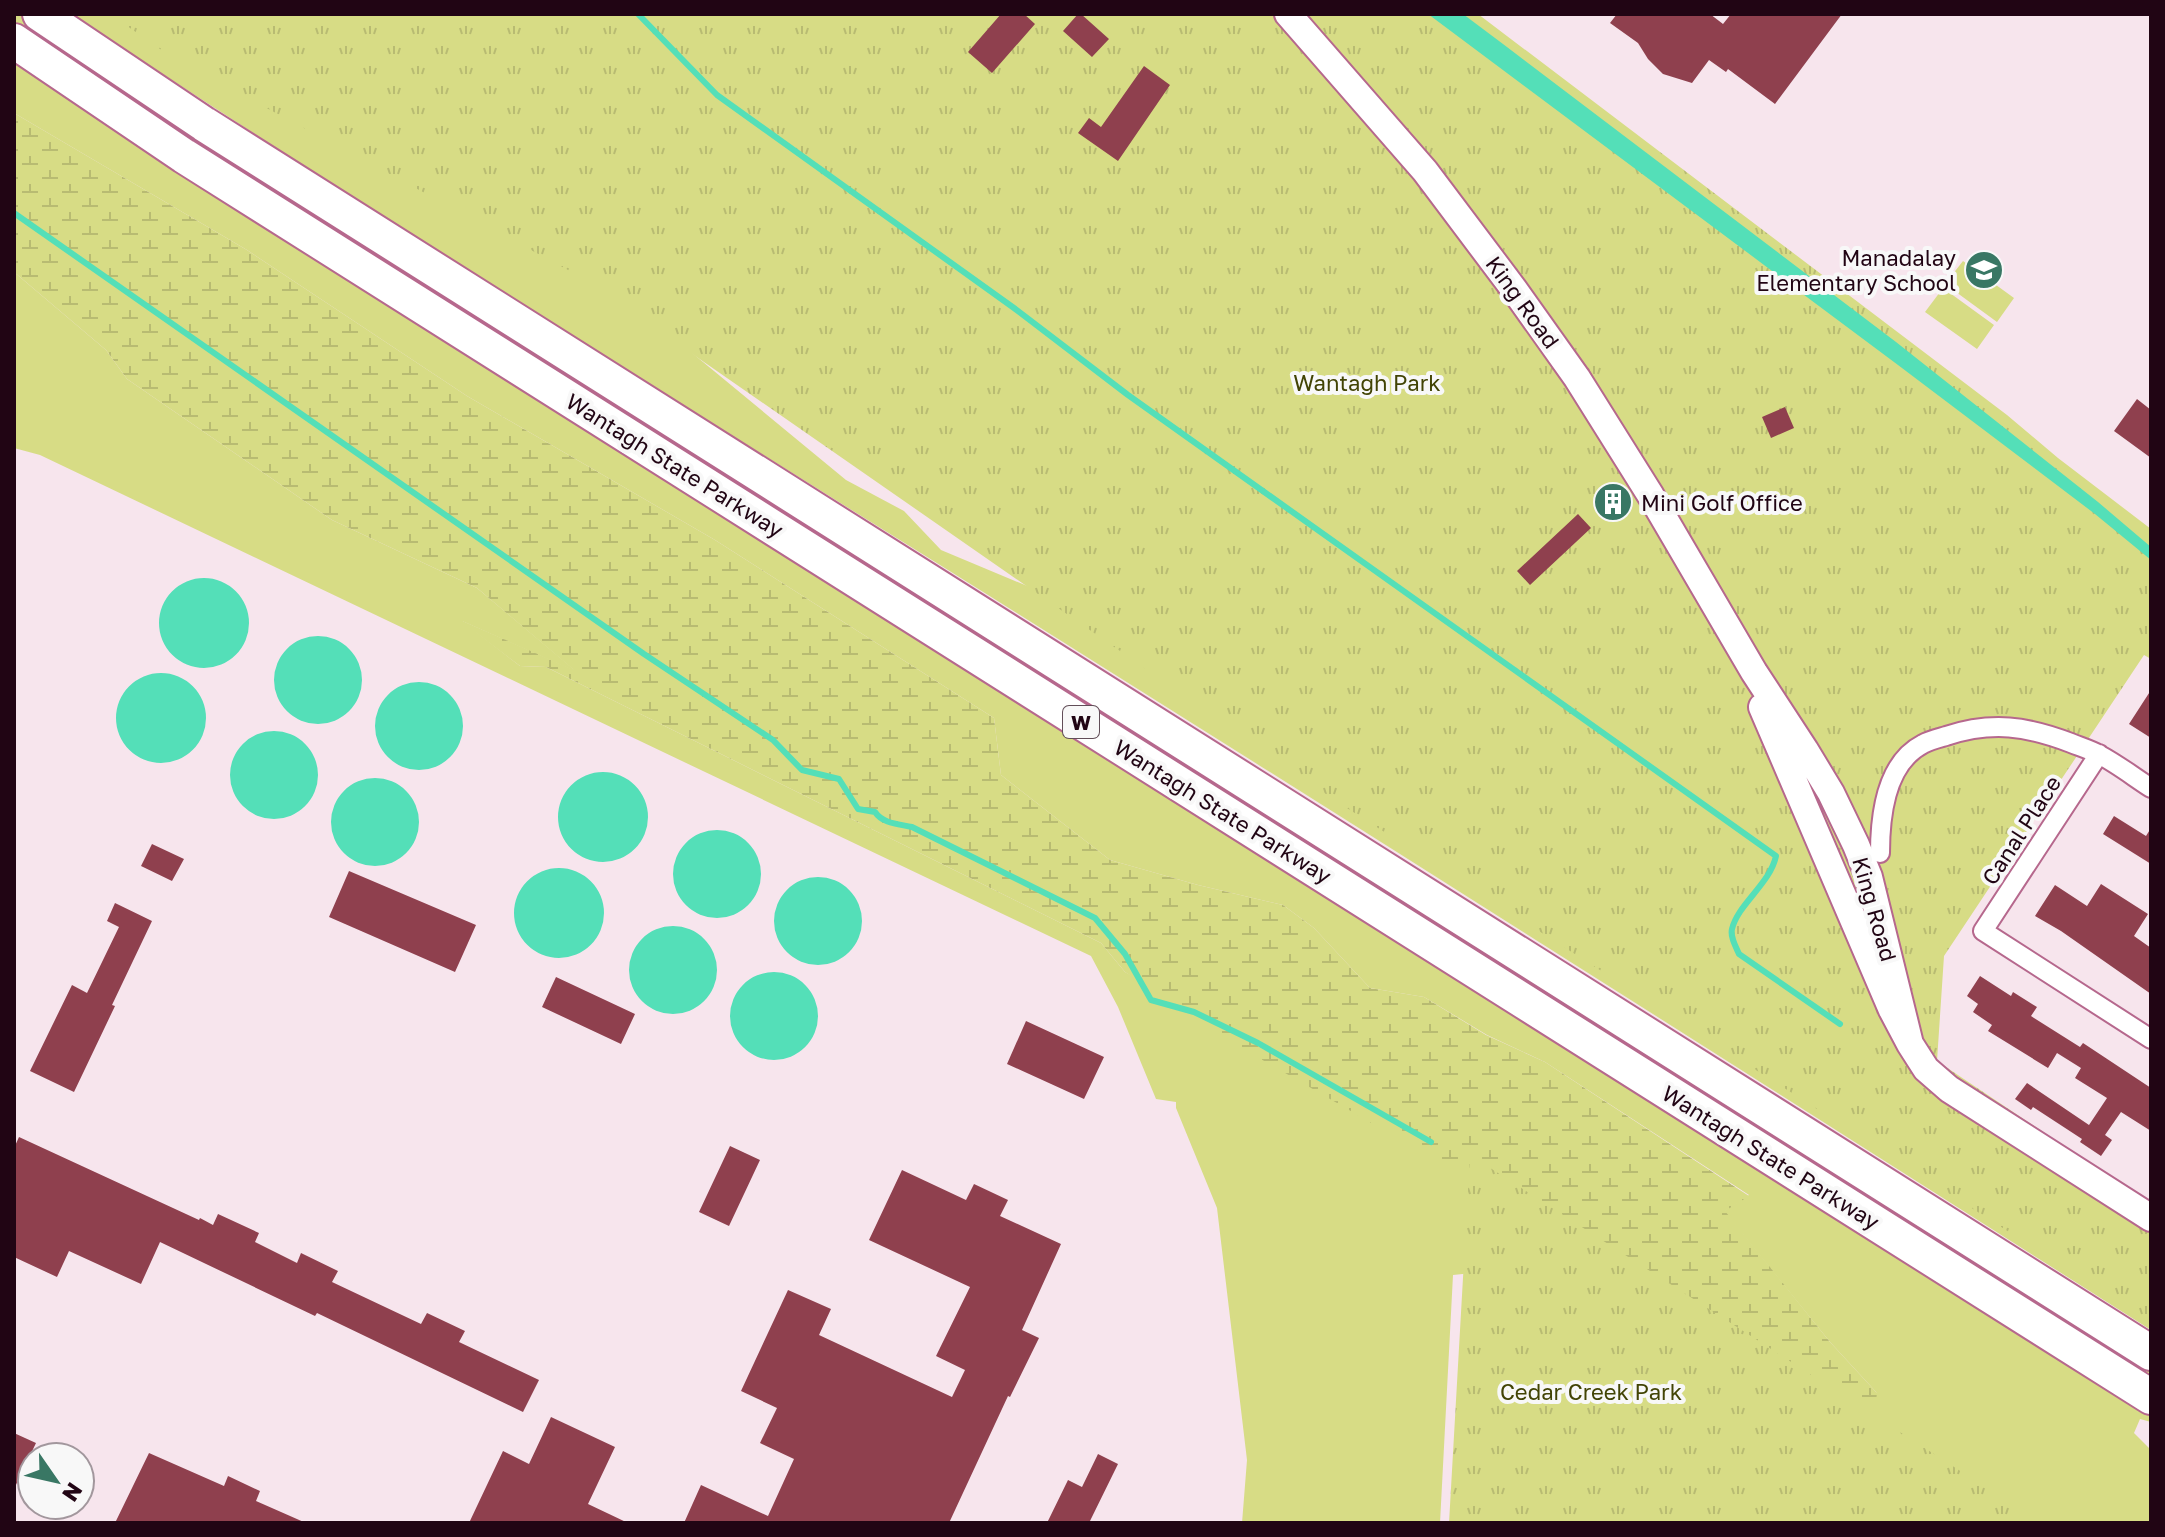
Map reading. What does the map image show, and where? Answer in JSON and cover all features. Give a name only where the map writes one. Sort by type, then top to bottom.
[{"type":"highway","name":"Wantagh State Parkway","points":[[40,14],[238,146],[2151,1353]]},
{"type":"highway","name":"Wantagh State Parkway","points":[[14,41],[184,156],[2151,1397]]},
{"type":"street","name":"King Road","points":[[1288,14],[1425,171],[1577,378],[1831,793],[1869,877],[1910,1044],[1926,1069],[1949,1089],[2151,1218]]},
{"type":"street","points":[[1880,853],[1882,813],[1888,791],[1905,758],[1922,744],[1965,730],[2007,726],[2055,737],[2099,754],[2151,788]]},
{"type":"street","name":"Canal Place","points":[[2099,754],[1983,931],[2151,1039]]},
{"type":"green space","points":[[14,14],[20,14],[126,87],[2151,1366],[2151,1376],[233,168],[14,21]]},
{"type":"green space","points":[[72,14],[177,14],[606,282],[846,480],[904,511],[941,550],[1080,608],[2151,1309],[2151,1330],[1237,751],[457,263]]},
{"type":"green space","name":"Wantagh Park","points":[[110,14],[1478,14],[2007,415],[2151,529],[2151,659],[2144,655],[1944,956],[1937,1061],[2151,1201],[2151,1323],[1336,801],[583,278],[170,56]]},
{"type":"green space","points":[[14,58],[2151,1413],[2151,1422],[2140,1419],[2134,1433],[2151,1450],[2151,1523],[2034,1523],[1492,1271],[1453,1275],[1440,1523],[1242,1523],[1247,1460],[1217,1208],[1176,1102],[1156,1099],[1118,1007],[1091,956],[40,455],[14,448],[14,272],[106,350],[127,379],[332,520],[477,588],[577,672],[462,621],[520,666],[546,667],[1101,943],[1125,972],[1877,1393],[1830,1342],[1724,1211],[1749,1195],[1545,1062],[1487,1035],[1424,997],[1370,988],[1314,928],[1283,905],[1110,860],[1001,775],[994,718],[715,540],[467,396],[247,250],[14,113]]},
{"type":"green space","points":[[14,113],[247,250],[467,396],[715,540],[994,718],[1001,775],[1110,860],[1283,905],[1314,928],[1370,988],[1424,997],[1486,1035],[1545,1062],[1749,1196],[1725,1211],[1830,1342],[1877,1393],[1873,1423],[1483,1172],[1425,1154],[1216,1033],[1125,972],[1101,943],[546,667],[520,666],[458,619],[574,670],[477,588],[332,520],[127,379],[106,350],[14,272]]},
{"type":"green space","points":[[1963,261],[2014,298],[1997,322],[1945,284]]},
{"type":"green space","points":[[1943,288],[1994,325],[1977,349],[1925,312]]},
{"type":"green space","name":"Cedar Creek Park","points":[[1470,1155],[2041,1523],[1449,1523]]},
{"type":"shaded area","points":[[1428,14],[1463,14],[1503,44],[1896,342],[2098,502],[2151,547],[2151,560],[1898,365]]},
{"type":"shaded area","points":[[204,578],[221,582],[236,591],[245,606],[249,623],[245,640],[236,655],[221,664],[204,668],[187,664],[172,655],[163,640],[159,623],[163,606],[172,591],[187,582]]},
{"type":"shaded area","points":[[318,636],[343,643],[355,655],[362,680],[355,705],[343,717],[318,724],[293,717],[281,705],[274,680],[281,655],[293,643]]},
{"type":"shaded area","points":[[161,673],[178,677],[193,686],[202,701],[206,718],[202,735],[193,750],[178,759],[161,763],[144,759],[129,750],[120,735],[116,718],[120,701],[129,686],[144,677]]},
{"type":"shaded area","points":[[410,682],[428,682],[444,689],[456,701],[463,717],[463,735],[456,751],[444,763],[428,770],[410,770],[394,763],[382,751],[375,735],[375,717],[382,701],[394,689]]},
{"type":"shaded area","points":[[274,731],[299,738],[311,750],[318,775],[311,800],[299,812],[274,819],[249,812],[237,800],[230,775],[237,750],[249,738]]},
{"type":"shaded area","points":[[603,772],[620,776],[635,785],[644,800],[648,817],[644,834],[635,849],[620,858],[603,862],[586,858],[571,849],[562,834],[558,817],[562,800],[571,785],[586,776]]},
{"type":"shaded area","points":[[366,778],[384,778],[400,785],[412,797],[419,813],[419,831],[412,847],[400,859],[384,866],[366,866],[350,859],[338,847],[331,831],[331,813],[338,797],[350,785]]},
{"type":"shaded area","points":[[717,830],[742,837],[754,849],[761,874],[754,899],[742,911],[717,918],[692,911],[680,899],[673,874],[680,849],[692,837]]},
{"type":"shaded area","points":[[559,868],[576,872],[591,881],[600,896],[604,913],[600,930],[591,945],[576,954],[559,958],[542,954],[527,945],[518,930],[514,913],[518,896],[527,881],[542,872]]},
{"type":"shaded area","points":[[809,877],[827,877],[843,884],[855,896],[862,912],[862,930],[855,946],[843,958],[827,965],[809,965],[793,958],[781,946],[774,930],[774,912],[781,896],[793,884]]},
{"type":"shaded area","points":[[673,926],[698,933],[710,945],[717,970],[710,995],[698,1007],[673,1014],[648,1007],[636,995],[629,970],[636,945],[648,933]]},
{"type":"shaded area","points":[[765,972],[783,972],[799,979],[811,991],[818,1007],[818,1025],[811,1041],[799,1053],[783,1060],[765,1060],[749,1053],[737,1041],[730,1025],[730,1007],[737,991],[749,979]]},
{"type":"building","points":[[1001,14],[1024,14],[1035,24],[992,73],[968,52]]},
{"type":"building","points":[[1078,14],[1109,39],[1092,57],[1063,31]]},
{"type":"building","points":[[1617,14],[1710,14],[1723,24],[1731,14],[1842,14],[1775,104],[1728,69],[1726,72],[1709,60],[1692,83],[1663,74],[1638,43],[1610,23]]},
{"type":"building","points":[[1144,66],[1170,85],[1118,161],[1078,133],[1089,118],[1101,127]]},
{"type":"building","points":[[2137,399],[2151,410],[2151,458],[2114,431]]},
{"type":"building","points":[[1785,407],[1794,428],[1771,438],[1762,417]]},
{"type":"building","points":[[1578,514],[1591,528],[1530,585],[1517,571]]},
{"type":"building","points":[[2151,690],[2151,738],[2129,724]]},
{"type":"building","points":[[2114,816],[2146,836],[2151,828],[2151,864],[2103,834]]},
{"type":"building","points":[[152,844],[184,859],[172,881],[141,866]]},
{"type":"building","points":[[349,871],[476,925],[455,972],[329,917]]},
{"type":"building","points":[[2101,884],[2148,914],[2134,936],[2151,948],[2151,994],[2035,916],[2055,885],[2087,906]]},
{"type":"building","points":[[115,903],[152,921],[74,1092],[30,1071],[72,985],[87,993],[119,927],[107,921]]},
{"type":"building","points":[[1980,976],[2011,996],[2013,992],[2037,1007],[2031,1016],[2080,1047],[2083,1043],[2151,1088],[2151,1131],[2121,1112],[2105,1135],[2112,1140],[2101,1156],[2080,1142],[2082,1139],[2015,1099],[2027,1083],[2089,1125],[2107,1098],[2075,1078],[2081,1068],[2057,1053],[2048,1068],[1988,1031],[1992,1025],[1973,1012],[1978,1004],[1967,996]]},
{"type":"building","points":[[556,977],[635,1014],[621,1044],[542,1007]]},
{"type":"building","points":[[1026,1021],[1104,1057],[1084,1099],[1007,1064]]},
{"type":"building","points":[[19,1137],[199,1220],[213,1225],[218,1214],[259,1233],[255,1242],[297,1263],[301,1253],[338,1271],[332,1282],[421,1324],[427,1313],[465,1331],[459,1342],[539,1380],[523,1412],[160,1242],[141,1284],[69,1251],[57,1277],[14,1257],[14,1148]]},
{"type":"building","points":[[730,1146],[760,1160],[729,1226],[699,1212]]},
{"type":"building","points":[[902,1170],[966,1200],[974,1184],[1008,1200],[1000,1216],[1061,1244],[1022,1330],[1039,1338],[1008,1396],[949,1523],[684,1523],[701,1485],[768,1516],[794,1459],[760,1443],[777,1408],[741,1391],[788,1290],[831,1309],[819,1335],[952,1397],[965,1370],[936,1356],[970,1287],[869,1240]]},
{"type":"building","points":[[551,1417],[615,1447],[588,1504],[628,1523],[469,1523],[503,1451],[529,1464]]},
{"type":"building","points":[[14,1433],[32,1441],[16,1441],[14,1489]]},
{"type":"building","points":[[149,1453],[224,1486],[228,1476],[260,1491],[256,1501],[306,1523],[115,1523]]},
{"type":"building","points":[[1098,1454],[1118,1464],[1089,1523],[1047,1523],[1068,1480],[1082,1487]]},
{"type":"waterway","points":[[638,14],[717,95],[1014,308],[1128,395],[1776,856],[1767,876],[1735,920],[1732,932],[1734,942],[1739,954],[1840,1024]]},
{"type":"waterway","points":[[14,213],[644,654],[773,740],[802,770],[839,779],[858,809],[875,812],[887,821],[912,827],[1095,918],[1125,954],[1151,1000],[1194,1012],[1258,1043],[1431,1142]]},
{"type":"place","name":"Manadalay Elementary School","points":[[1984,270]]},
{"type":"place","name":"Mini Golf Office","points":[[1613,502]]}]
